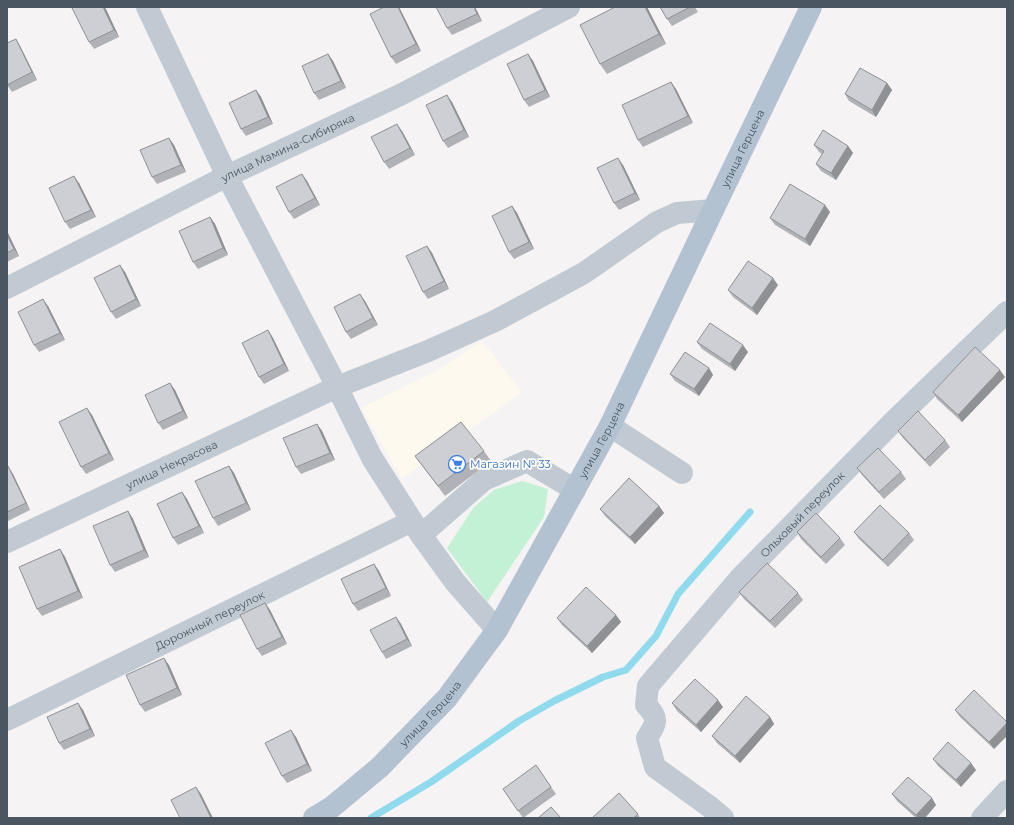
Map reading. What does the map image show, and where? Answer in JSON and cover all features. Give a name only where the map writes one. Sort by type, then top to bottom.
[{"type":"main road","name":"улица Герцена","points":[[314,818],[332,807],[385,762],[447,698],[497,630],[610,426],[811,7]]},
{"type":"street","points":[[147,7],[227,176],[337,387],[372,458],[417,528],[455,582],[497,630]]},
{"type":"street","name":"улица Мамина-Сибиряка","points":[[7,288],[227,176],[400,95],[569,7]]},
{"type":"street","name":"улица Некрасова","points":[[7,542],[337,387],[428,351],[495,321],[584,274],[657,222],[677,213],[713,210]]},
{"type":"street","name":"Ольховый переулок","points":[[723,818],[655,767],[647,738],[655,725],[654,714],[646,704],[648,686],[741,577],[894,421],[1007,312]]},
{"type":"street","points":[[610,426],[682,473]]},
{"type":"street","name":"Дорожный переулок","points":[[7,720],[417,528],[484,480],[527,461],[575,490]]},
{"type":"street","points":[[982,818],[1007,791]]},
{"type":"shaded area","points":[[482,341],[522,392],[402,479],[361,408],[436,371]]},
{"type":"green space","points":[[522,481],[548,489],[544,517],[487,602],[447,548],[474,507],[494,490]]},
{"type":"building","points":[[103,7],[114,30],[89,42],[72,8]]},
{"type":"building","points":[[384,7],[398,7],[416,44],[391,57],[370,14]]},
{"type":"building","points":[[436,7],[474,7],[477,14],[447,28]]},
{"type":"building","points":[[615,7],[645,7],[659,34],[600,64],[580,25]]},
{"type":"building","points":[[660,7],[690,7],[667,19]]},
{"type":"building","points":[[16,39],[32,72],[7,85],[7,43]]},
{"type":"building","points":[[328,54],[341,81],[314,93],[302,66]]},
{"type":"building","points":[[528,54],[545,90],[524,100],[507,64]]},
{"type":"building","points":[[860,68],[887,83],[872,110],[845,94]]},
{"type":"building","points":[[671,82],[688,116],[638,140],[622,105]]},
{"type":"building","points":[[256,90],[268,117],[241,129],[229,103]]},
{"type":"building","points":[[447,95],[464,130],[443,141],[426,105]]},
{"type":"building","points":[[397,124],[410,148],[384,162],[371,137]]},
{"type":"building","points":[[823,130],[848,146],[831,173],[816,164],[824,151],[814,145]]},
{"type":"building","points":[[169,138],[181,165],[152,177],[140,150]]},
{"type":"building","points":[[618,158],[635,193],[614,203],[597,168]]},
{"type":"building","points":[[302,174],[315,198],[289,212],[276,187]]},
{"type":"building","points":[[74,176],[91,210],[65,222],[49,188]]},
{"type":"building","points":[[790,184],[825,205],[805,239],[770,218]]},
{"type":"building","points":[[512,206],[529,242],[509,252],[492,216]]},
{"type":"building","points":[[210,217],[223,248],[193,262],[179,231]]},
{"type":"building","points":[[7,235],[14,249],[7,253]]},
{"type":"building","points":[[427,246],[444,281],[423,292],[406,256]]},
{"type":"building","points":[[748,261],[773,278],[752,308],[728,290]]},
{"type":"building","points":[[120,265],[136,299],[111,312],[94,278]]},
{"type":"building","points":[[360,294],[373,318],[346,332],[334,307]]},
{"type":"building","points":[[43,299],[60,333],[34,345],[18,312]]},
{"type":"building","points":[[710,323],[743,345],[730,364],[697,342]]},
{"type":"building","points":[[268,330],[284,364],[259,377],[242,343]]},
{"type":"building","points":[[975,347],[1000,370],[958,415],[933,392]]},
{"type":"building","points":[[685,352],[709,368],[694,389],[670,374]]},
{"type":"building","points":[[170,383],[183,411],[158,423],[145,395]]},
{"type":"building","points":[[87,408],[109,453],[81,467],[59,422]]},
{"type":"building","points":[[918,411],[945,440],[925,460],[898,431]]},
{"type":"building","name":"Магазин № 33","points":[[461,422],[484,451],[438,486],[415,456]]},
{"type":"building","points":[[317,424],[330,453],[296,467],[283,438]]},
{"type":"building","points":[[878,448],[901,472],[879,492],[857,468]]},
{"type":"building","points":[[8,466],[26,503],[7,512],[7,467]]},
{"type":"building","points":[[229,466],[246,503],[213,518],[195,481]]},
{"type":"building","points":[[629,478],[659,506],[630,537],[600,509]]},
{"type":"building","points":[[182,492],[199,526],[173,538],[157,504]]},
{"type":"building","points":[[880,505],[909,533],[883,560],[854,532]]},
{"type":"building","points":[[128,511],[144,550],[110,565],[93,526]]},
{"type":"building","points":[[816,513],[840,538],[821,557],[797,532]]},
{"type":"building","points":[[60,549],[78,591],[37,609],[19,567]]},
{"type":"building","points":[[767,563],[798,593],[770,621],[739,592]]},
{"type":"building","points":[[374,564],[386,588],[353,604],[341,579]]},
{"type":"building","points":[[586,587],[616,615],[587,646],[557,618]]},
{"type":"building","points":[[265,603],[282,637],[257,649],[240,615]]},
{"type":"building","points":[[396,617],[407,639],[382,652],[370,630]]},
{"type":"building","points":[[164,658],[177,688],[140,705],[126,675]]},
{"type":"building","points":[[695,679],[718,700],[696,725],[672,703]]},
{"type":"building","points":[[974,690],[1007,722],[989,742],[955,710]]},
{"type":"building","points":[[746,696],[770,717],[735,756],[712,736]]},
{"type":"building","points":[[78,703],[90,729],[59,743],[47,717]]},
{"type":"building","points":[[291,730],[307,764],[282,776],[265,743]]},
{"type":"building","points":[[948,742],[971,763],[956,780],[933,759]]},
{"type":"building","points":[[536,765],[551,787],[518,811],[503,789]]},
{"type":"building","points":[[908,777],[932,798],[916,815],[892,794]]},
{"type":"building","points":[[196,787],[211,818],[180,818],[171,800]]},
{"type":"building","points":[[619,793],[638,814],[634,818],[592,818]]},
{"type":"building","points":[[551,807],[561,818],[538,818]]},
{"type":"waterway","points":[[371,818],[431,782],[519,721],[554,701],[603,677],[626,670],[656,636],[678,594],[750,512]]},
{"type":"place","name":"Магазин № 33","points":[[457,464]]}]
